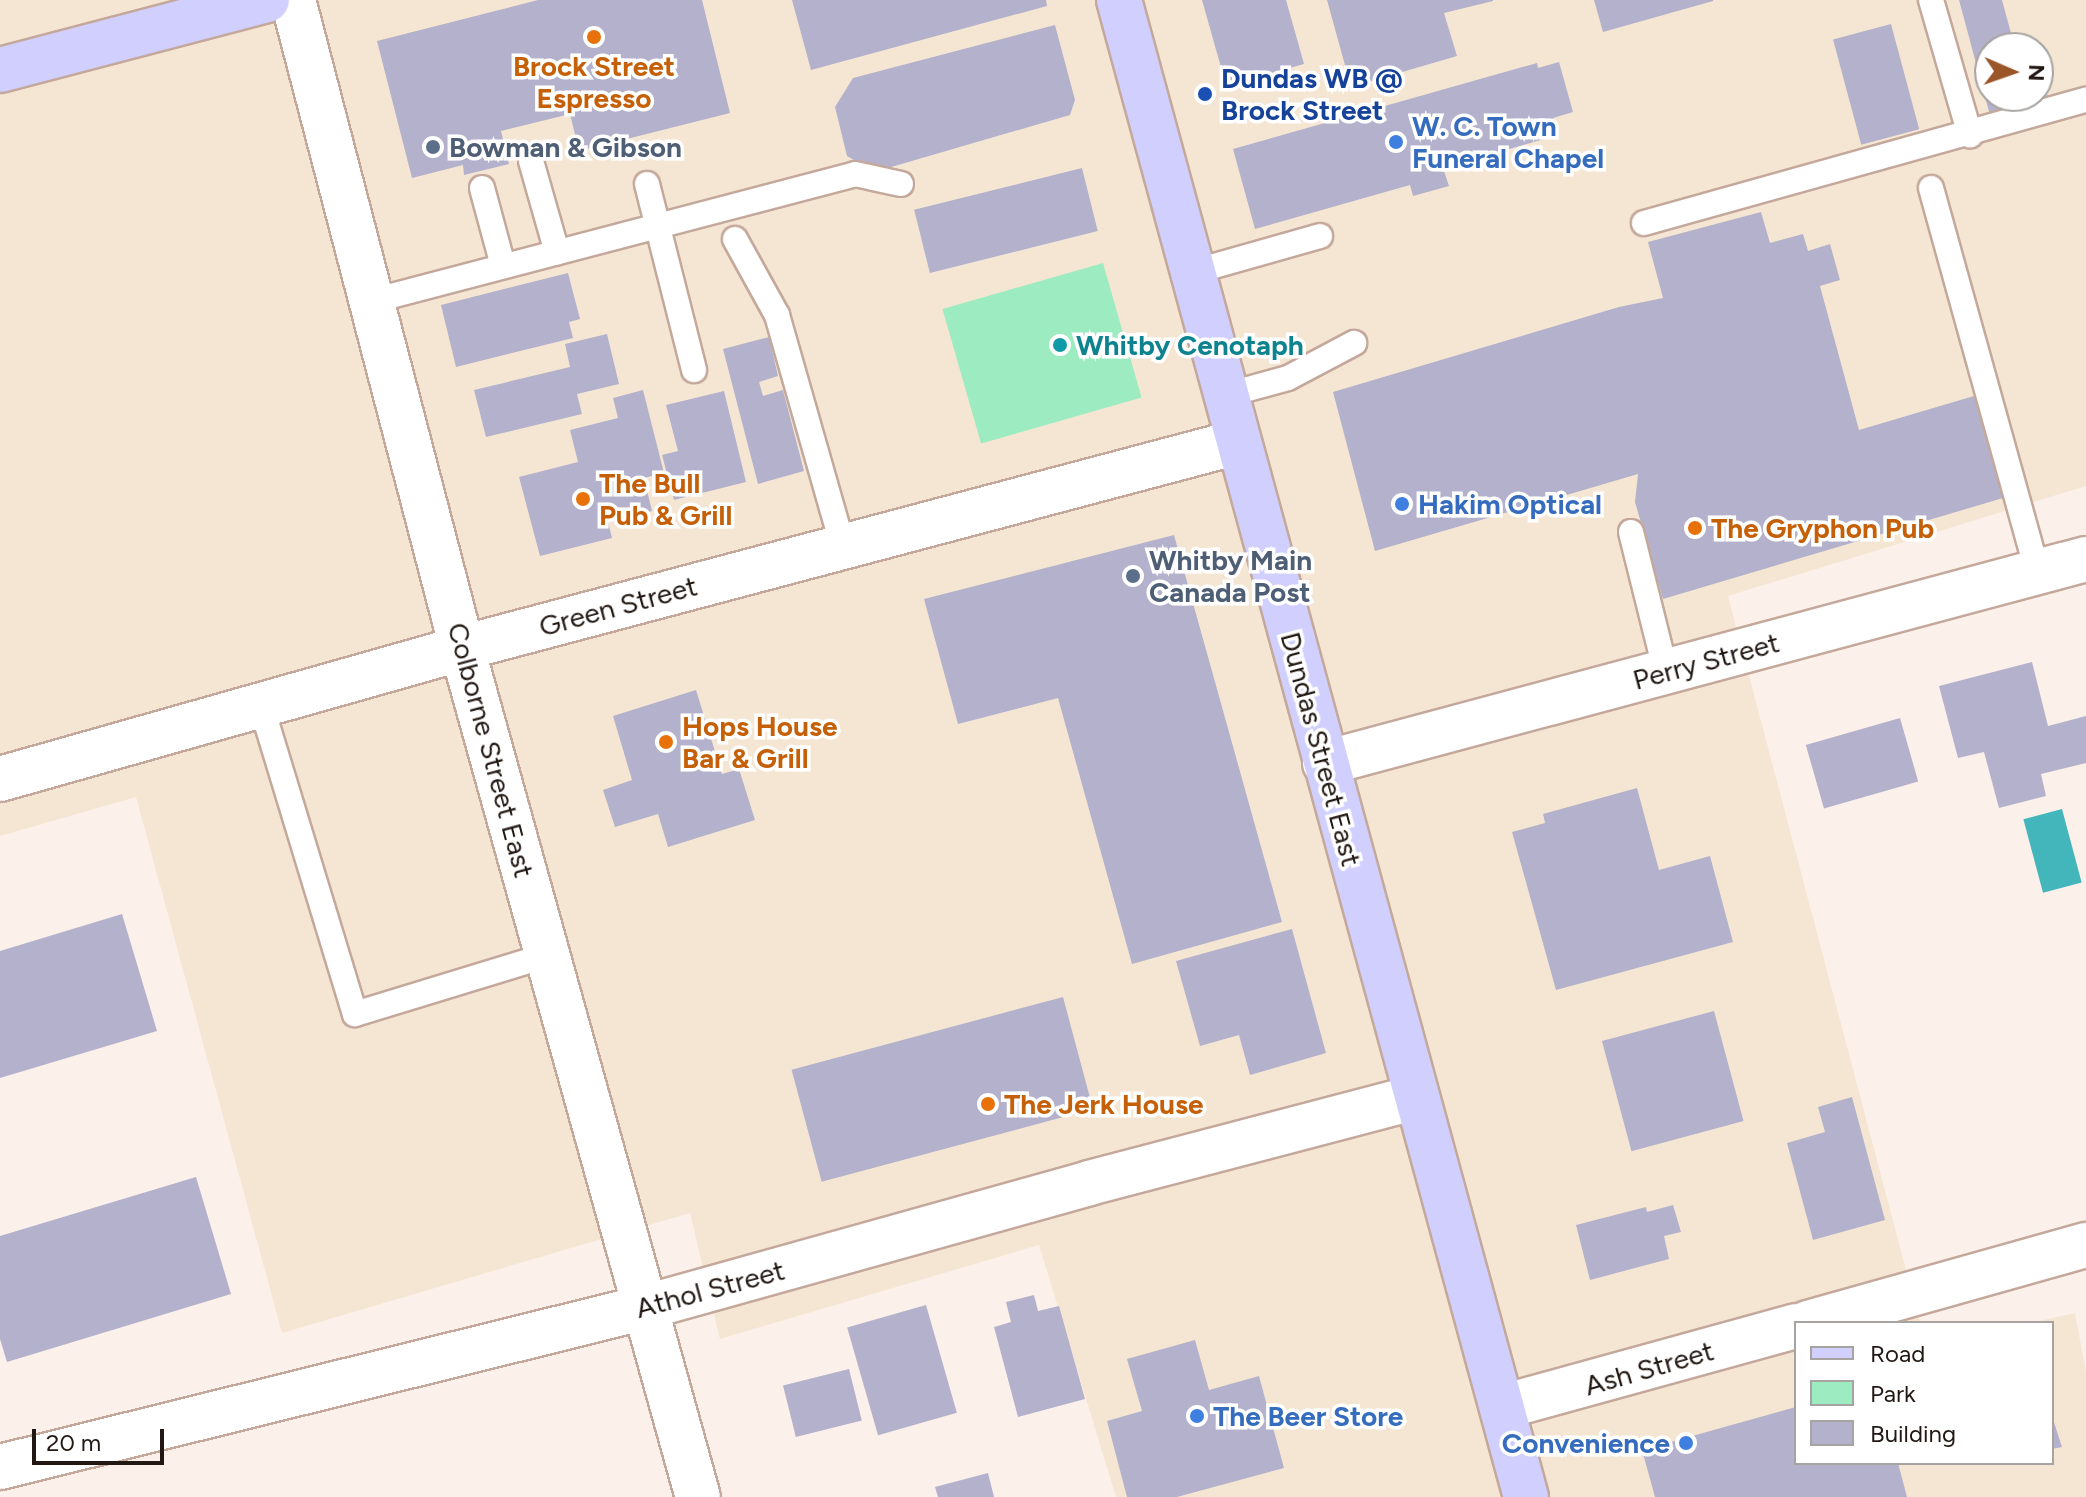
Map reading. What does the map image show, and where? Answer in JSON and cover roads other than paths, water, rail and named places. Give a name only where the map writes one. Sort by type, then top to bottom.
[{"type":"main road","points":[[0,70],[267,0]]},
{"type":"main road","name":"Dundas Street East","points":[[1119,0],[1526,1497]]},
{"type":"main road","points":[[1140,76],[1142,0]]},
{"type":"street","name":"Colborne Street East","points":[[293,0],[462,648],[698,1497]]},
{"type":"street","name":"Green Street","points":[[0,779],[462,648],[1238,442]]},
{"type":"street","name":"Perry Street","points":[[1325,763],[2086,559]]},
{"type":"street","name":"Athol Street","points":[[0,1467],[646,1307],[1089,1183],[1416,1097]]},
{"type":"street","points":[[1815,1321],[2086,1245]]},
{"type":"street","name":"Ash Street","points":[[1502,1407],[1794,1327]]},
{"type":"lane","points":[[1931,0],[1970,135]]},
{"type":"lane","points":[[1644,223],[1970,135],[2086,100]]},
{"type":"lane","points":[[531,161],[557,252]]},
{"type":"lane","points":[[372,301],[855,174],[901,184]]},
{"type":"lane","points":[[647,184],[694,370]]},
{"type":"lane","points":[[482,188],[503,266]]},
{"type":"lane","points":[[1931,188],[2038,573]]},
{"type":"lane","points":[[1193,272],[1320,236]]},
{"type":"lane","points":[[735,239],[777,315],[843,546]]},
{"type":"lane","points":[[1226,395],[1288,378],[1354,343]]},
{"type":"lane","points":[[1631,532],[1666,672]]},
{"type":"lane","points":[[261,705],[355,1014],[548,955]]},
{"type":"water","points":[[2062,809],[2082,882],[2043,893],[2023,819]]},
{"type":"place","name":"Brock Street Espresso","points":[[594,37]]},
{"type":"place","name":"Dundas WB @ Brock Street","points":[[1205,94]]},
{"type":"place","name":"W. C. Town Funeral Chapel","points":[[1396,142]]},
{"type":"place","name":"Bowman & Gibson","points":[[433,147]]},
{"type":"place","name":"Whitby Cenotaph","points":[[1060,345]]},
{"type":"place","name":"The Bull Pub & Grill","points":[[583,499]]},
{"type":"place","name":"Hakim Optical","points":[[1402,504]]},
{"type":"place","name":"The Gryphon Pub","points":[[1695,528]]},
{"type":"place","name":"Whitby Main Canada Post","points":[[1133,576]]},
{"type":"place","name":"Hops House Bar & Grill","points":[[666,742]]},
{"type":"place","name":"The Jerk House","points":[[988,1104]]},
{"type":"place","name":"The Beer Store","points":[[1197,1416]]},
{"type":"place","name":"Convenience","points":[[1686,1443]]}]
